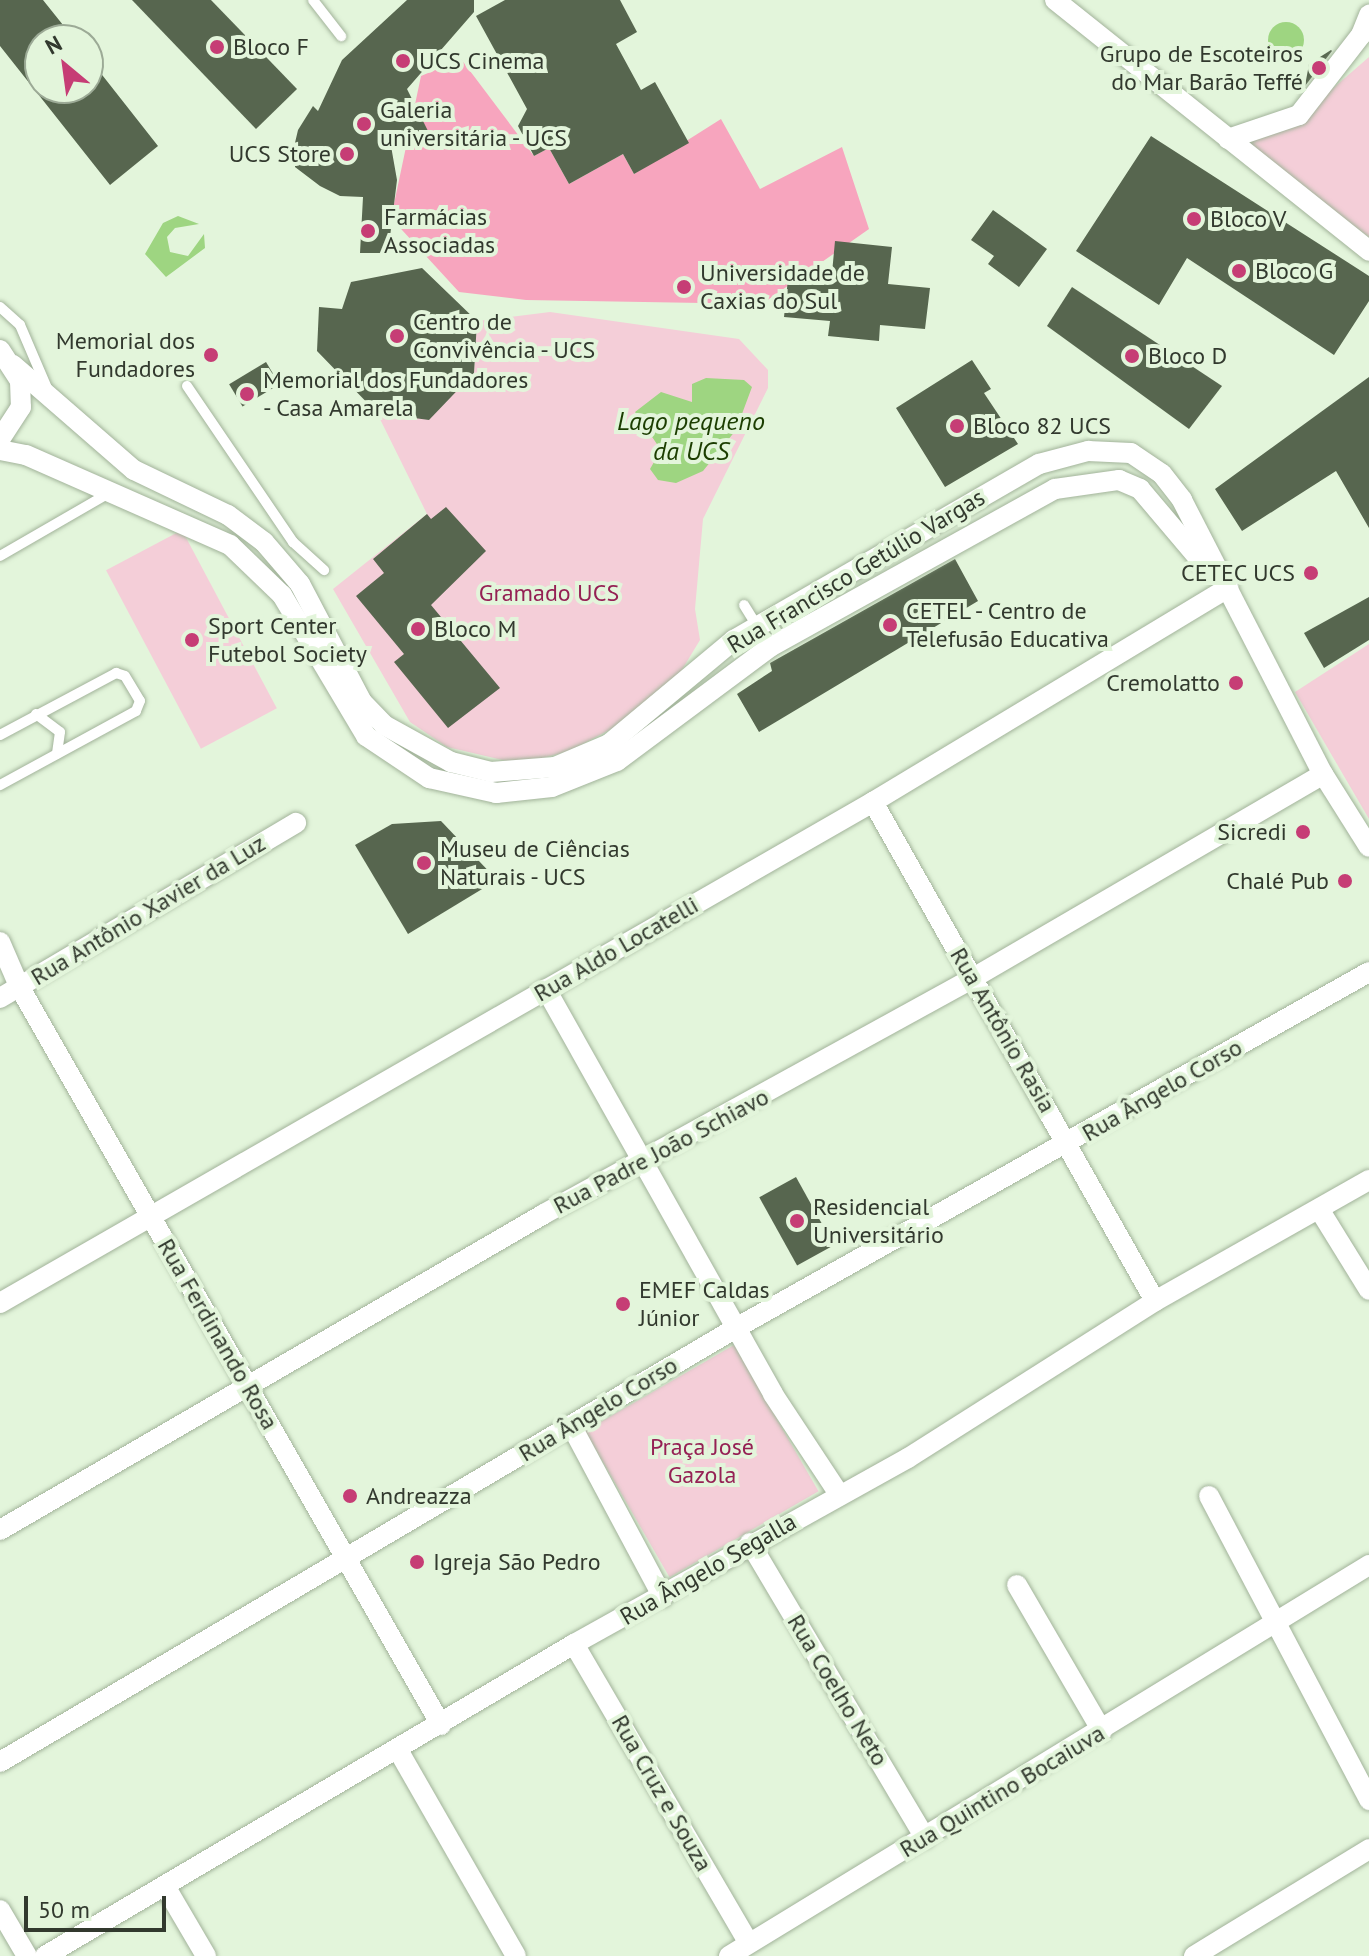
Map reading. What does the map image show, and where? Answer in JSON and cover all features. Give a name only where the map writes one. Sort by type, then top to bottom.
[{"type":"street","points":[[1055,0],[1369,251]]},
{"type":"street","points":[[1228,139],[1299,115],[1361,35],[1369,15]]},
{"type":"street","points":[[0,439],[21,407],[7,358]]},
{"type":"street","name":"Rua Francisco Getúlio Vargas","points":[[7,358],[48,390],[134,470],[228,515],[264,542],[300,584],[362,702],[384,725],[451,762],[491,772],[555,767],[609,744],[719,652],[757,628],[1039,464],[1088,451],[1131,453],[1162,474],[1182,500],[1227,592]]},
{"type":"street","name":"Rua Francisco Getúlio Vargas","points":[[0,450],[112,491],[230,545],[282,595],[366,736],[429,778],[496,793],[552,787],[617,761],[770,647],[1055,489],[1119,480],[1140,489],[1171,518],[1227,592]]},
{"type":"street","points":[[230,545],[264,542]]},
{"type":"street","points":[[1227,592],[1323,774],[1369,847]]},
{"type":"street","name":"Rua Aldo Locatelli","points":[[0,1303],[873,802],[1227,592]]},
{"type":"street","name":"Rua Padre João Schiavo","points":[[0,1530],[646,1159],[973,978],[1323,774]]},
{"type":"street","name":"Rua Antônio Rasia","points":[[873,802],[1155,1301]]},
{"type":"street","name":"Rua Antônio Xavier da Luz","points":[[0,998],[296,823]]},
{"type":"street","name":"Rua Ferdinando Rosa","points":[[0,942],[19,986],[441,1725]]},
{"type":"street","name":"Rua Ângelo Corso","points":[[0,1762],[736,1328],[1369,972]]},
{"type":"street","points":[[546,989],[646,1159],[736,1328],[839,1494]]},
{"type":"street","name":"Rua Ângelo Segalla","points":[[45,1956],[574,1644],[663,1597],[750,1543],[908,1458],[1155,1301],[1369,1180]]},
{"type":"street","points":[[1319,1209],[1369,1290]]},
{"type":"street","points":[[571,1425],[663,1597]]},
{"type":"street","points":[[1209,1496],[1274,1625],[1369,1800]]},
{"type":"street","name":"Rua Coelho Neto","points":[[750,1543],[925,1838]]},
{"type":"street","name":"Rua Quintino Bocaiuva","points":[[729,1956],[1102,1731],[1369,1565]]},
{"type":"street","points":[[1017,1585],[1102,1731]]},
{"type":"street","name":"Rua Cruz e Souza","points":[[574,1644],[749,1943]]},
{"type":"street","points":[[398,1750],[516,1956]]},
{"type":"street","points":[[1194,1956],[1369,1849]]},
{"type":"street","points":[[165,1886],[206,1956]]},
{"type":"street","points":[[0,1910],[27,1956]]},
{"type":"lane","points":[[313,0],[341,36]]},
{"type":"lane","points":[[0,307],[20,325],[48,390]]},
{"type":"lane","points":[[187,386],[284,528],[324,570]]},
{"type":"lane","points":[[0,556],[112,491]]},
{"type":"lane","points":[[264,542],[284,528]]},
{"type":"lane","points":[[744,605],[770,647]]},
{"type":"lane","points":[[0,735],[116,673],[125,676],[140,701],[136,711],[0,785]]},
{"type":"lane","points":[[36,714],[60,732],[57,754]]},
{"type":"green space","points":[[1369,57],[1369,237],[1239,141],[1300,117]]},
{"type":"green space","name":"Gramado UCS","points":[[550,312],[739,339],[768,370],[768,388],[703,519],[695,609],[700,640],[680,673],[621,724],[569,751],[520,764],[447,747],[410,722],[333,589],[427,514],[377,413],[429,419],[474,373],[477,321]]},
{"type":"green space","name":"Sport Center Futebol Society","points":[[182,530],[277,708],[201,749],[106,570]]},
{"type":"green space","points":[[1369,644],[1369,819],[1295,692]]},
{"type":"green space","name":"Praça José Gazola","points":[[734,1345],[819,1491],[670,1577],[585,1431]]},
{"type":"shaded area","points":[[461,59],[534,156],[549,148],[569,184],[623,154],[634,174],[721,119],[760,189],[842,147],[869,229],[762,304],[526,300],[459,292],[391,218],[421,76]]},
{"type":"water","points":[[1286,22],[1299,27],[1304,40],[1299,53],[1286,58],[1273,53],[1268,40],[1273,27]]},
{"type":"water","points":[[178,216],[199,224],[175,228],[167,237],[170,252],[188,256],[204,234],[205,248],[166,277],[145,254],[163,223]]},
{"type":"water","name":"Lago pequeno da UCS","points":[[706,378],[744,380],[752,387],[736,430],[703,471],[676,483],[658,480],[650,469],[661,450],[635,412],[661,392],[692,402],[692,384]]},
{"type":"building","points":[[0,0],[43,0],[62,24],[24,24],[24,76],[0,46]]},
{"type":"building","name":"Bloco F","points":[[132,0],[211,0],[297,89],[256,129]]},
{"type":"building","name":"Galeria universitária - UCS","points":[[407,0],[474,0],[474,12],[407,89],[430,135],[391,146],[397,180],[388,253],[360,253],[363,197],[340,196],[320,186],[295,167],[294,147],[298,130],[313,106],[318,111],[342,60]]},
{"type":"building","points":[[505,0],[620,0],[637,32],[616,44],[641,90],[655,82],[689,143],[634,174],[623,154],[569,184],[549,148],[534,156],[518,126],[527,109],[476,16]]},
{"type":"building","points":[[1332,51],[1305,86],[1309,64]]},
{"type":"building","points":[[104,77],[158,146],[110,185],[46,104],[104,104]]},
{"type":"building","points":[[1151,136],[1369,276],[1369,301],[1334,355],[1187,258],[1159,305],[1076,251]]},
{"type":"building","points":[[993,210],[1047,249],[1019,287],[988,264],[994,256],[971,240]]},
{"type":"building","points":[[835,241],[892,247],[888,284],[930,288],[925,329],[880,325],[879,341],[828,336],[830,321],[784,317],[789,269],[832,273]]},
{"type":"building","name":"Centro de Convivência - UCS","points":[[422,268],[477,321],[474,373],[429,420],[377,413],[317,351],[319,307],[342,309],[351,282]]},
{"type":"building","name":"Bloco D","points":[[1072,287],[1222,386],[1189,429],[1047,326]]},
{"type":"building","name":"Bloco 82 UCS","points":[[972,360],[991,389],[984,393],[1018,444],[945,487],[896,408]]},
{"type":"building","name":"Memorial dos Fundadores - Casa Amarela","points":[[266,362],[279,384],[243,406],[229,384]]},
{"type":"building","points":[[1369,377],[1369,528],[1336,471],[1242,531],[1215,489]]},
{"type":"building","name":"Bloco M","points":[[446,507],[486,551],[431,605],[500,688],[448,728],[394,662],[404,654],[356,596],[384,573],[373,559],[427,514],[431,519]]},
{"type":"building","name":"CETEL - Centro de Telefusão Educativa","points":[[955,559],[978,601],[759,732],[737,694],[772,671],[770,663]]},
{"type":"building","points":[[1369,597],[1369,640],[1324,668],[1304,633]]},
{"type":"building","name":"Museu de Ciências Naturais - UCS","points":[[441,821],[497,880],[408,934],[355,845],[392,824]]},
{"type":"building","name":"Residencial Universitário","points":[[796,1177],[834,1245],[797,1266],[759,1197]]},
{"type":"place","name":"Bloco F","points":[[217,47]]},
{"type":"place","name":"UCS Cinema","points":[[403,61]]},
{"type":"place","name":"Grupo de Escoteiros do Mar Barão Teffé","points":[[1319,68]]},
{"type":"place","name":"Galeria universitária - UCS","points":[[364,124]]},
{"type":"place","name":"UCS Store","points":[[347,154]]},
{"type":"place","name":"Bloco V","points":[[1194,219]]},
{"type":"place","name":"Farmácias Associadas","points":[[368,231]]},
{"type":"place","name":"Bloco G","points":[[1239,271]]},
{"type":"place","name":"Universidade de Caxias do Sul","points":[[684,287]]},
{"type":"place","name":"Centro de Convivência - UCS","points":[[397,336]]},
{"type":"place","name":"Memorial dos Fundadores","points":[[211,355]]},
{"type":"place","name":"Bloco D","points":[[1132,356]]},
{"type":"place","name":"Memorial dos Fundadores - Casa Amarela","points":[[247,394]]},
{"type":"place","name":"Bloco 82 UCS","points":[[957,426]]},
{"type":"place","name":"CETEC UCS","points":[[1311,573]]},
{"type":"place","name":"CETEL - Centro de Telefusão Educativa","points":[[890,625]]},
{"type":"place","name":"Bloco M","points":[[418,629]]},
{"type":"place","name":"Sport Center Futebol Society","points":[[192,640]]},
{"type":"place","name":"Cremolatto","points":[[1236,683]]},
{"type":"place","name":"Sicredi","points":[[1303,832]]},
{"type":"place","name":"Museu de Ciências Naturais - UCS","points":[[424,863]]},
{"type":"place","name":"Chalé Pub","points":[[1345,881]]},
{"type":"place","name":"Residencial Universitário","points":[[797,1221]]},
{"type":"place","name":"EMEF Caldas Júnior","points":[[623,1304]]},
{"type":"place","name":"Andreazza","points":[[350,1496]]},
{"type":"place","name":"Igreja São Pedro","points":[[417,1562]]}]
